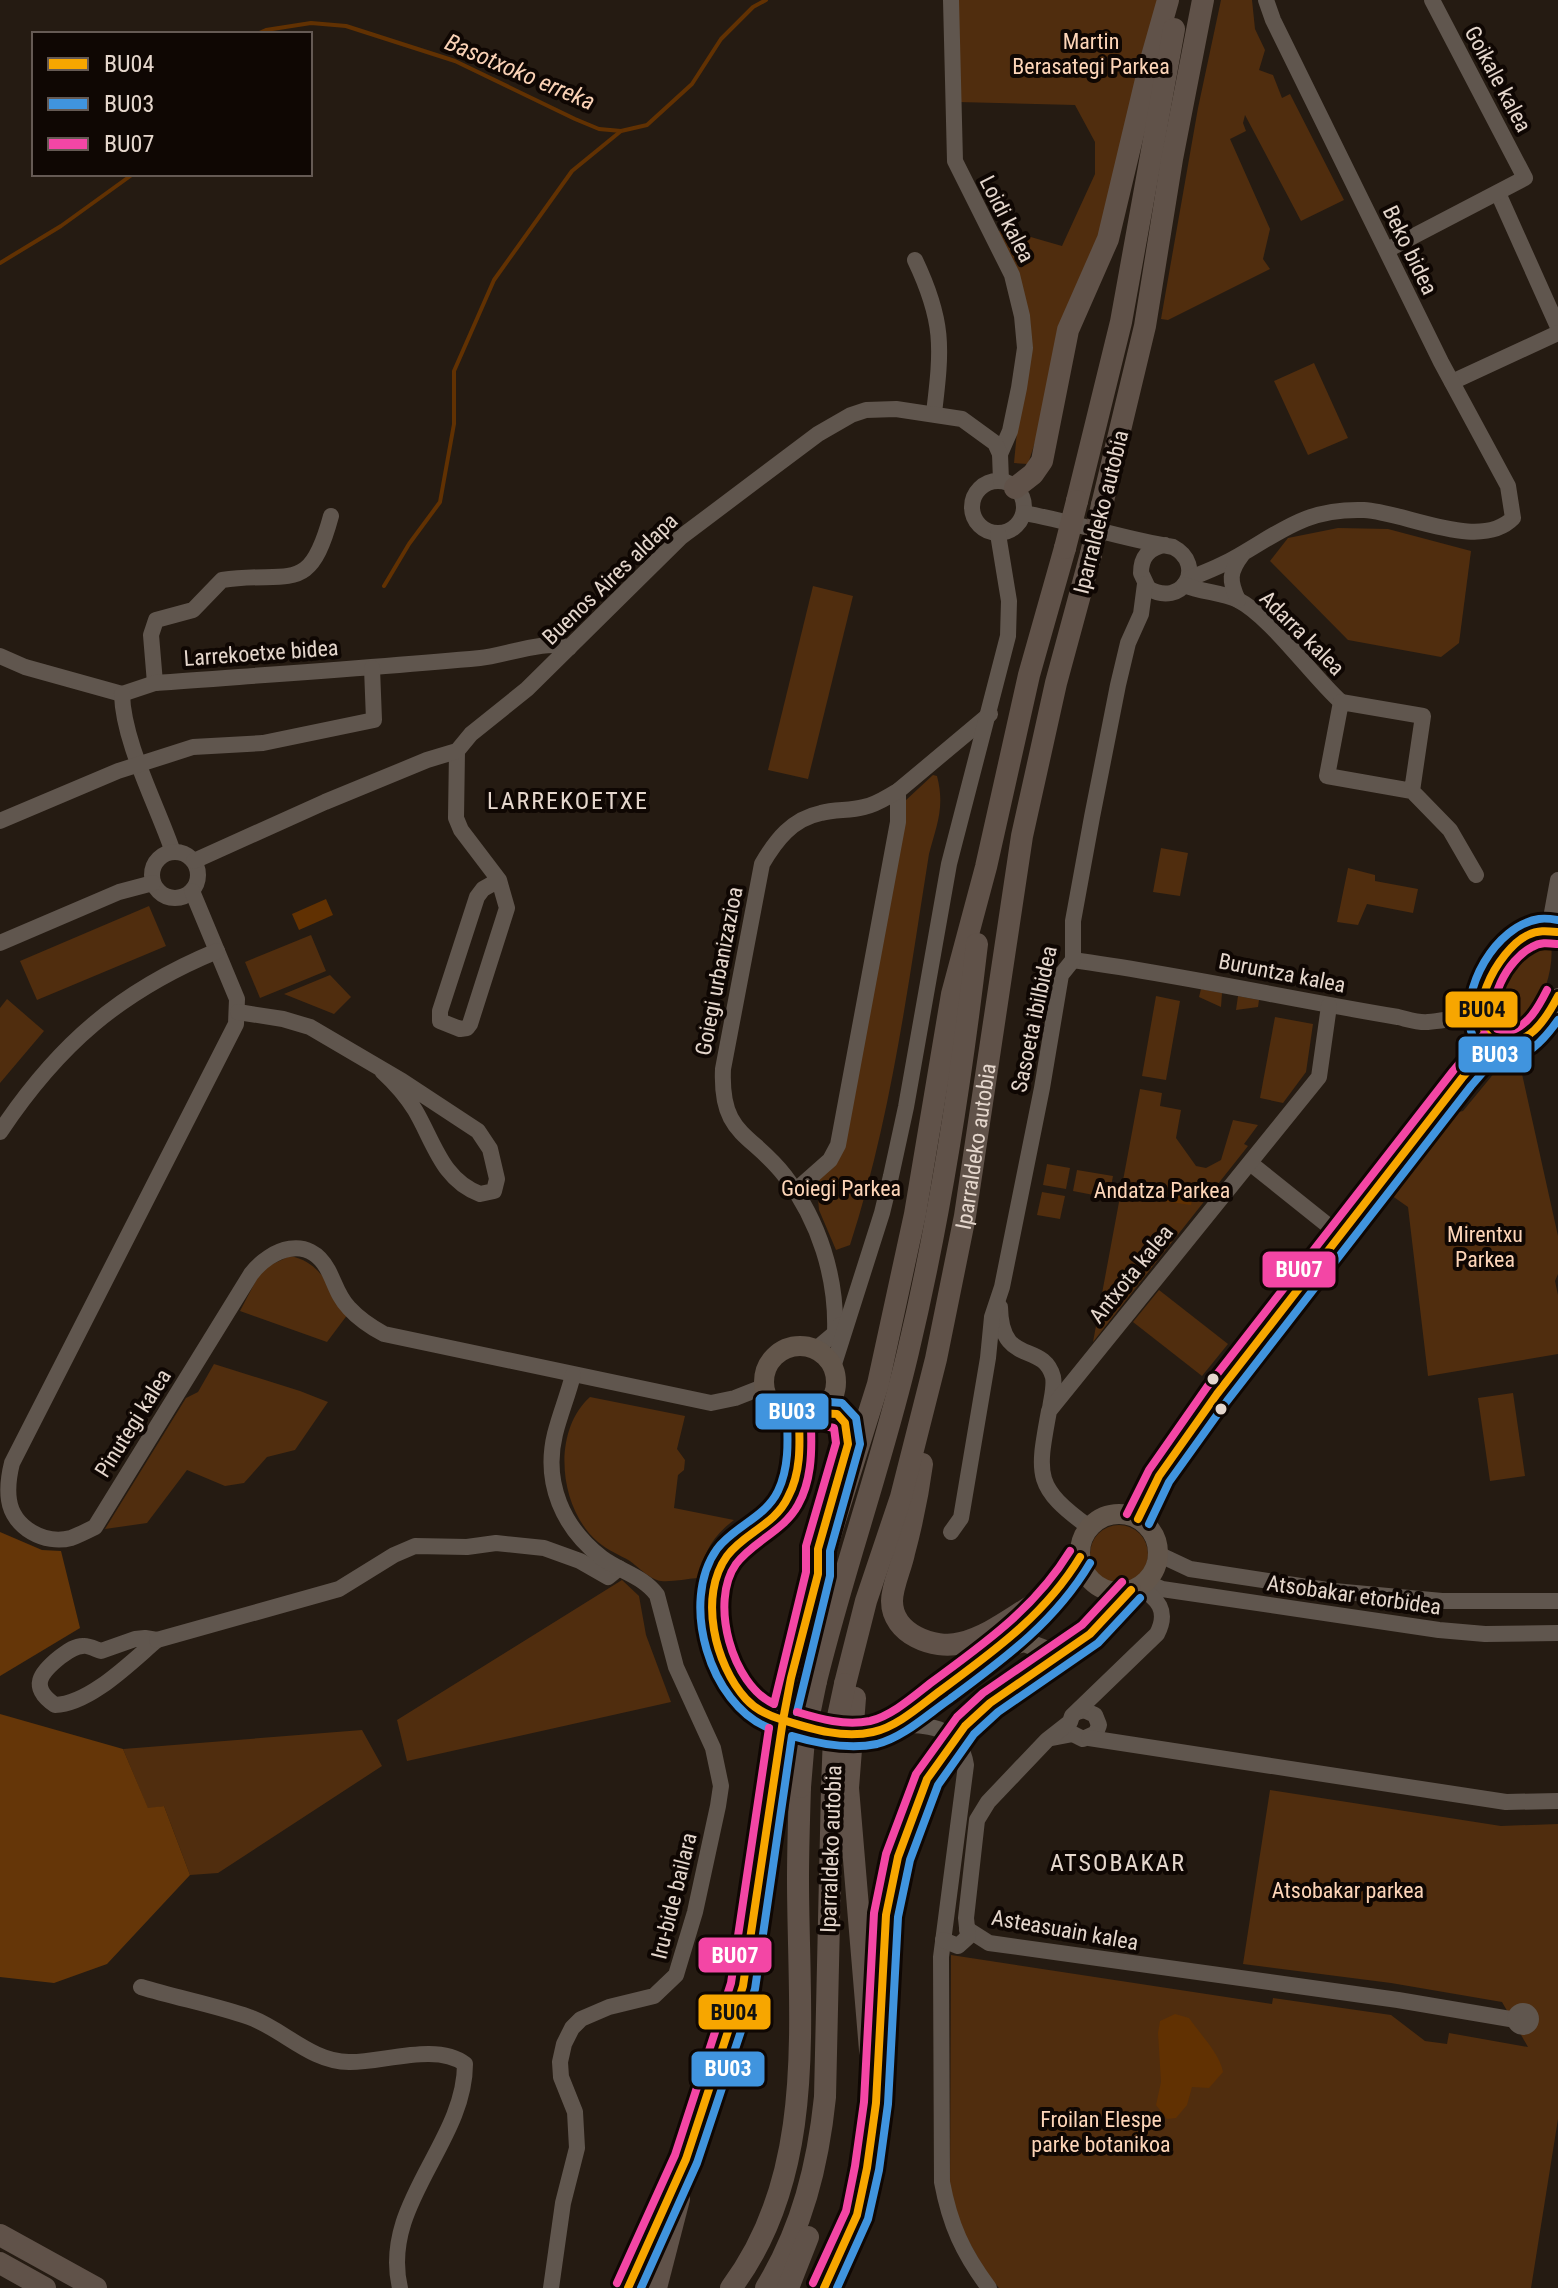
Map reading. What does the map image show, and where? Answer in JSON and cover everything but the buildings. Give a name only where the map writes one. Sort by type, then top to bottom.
[{"type":"highway","points":[[1008,484],[1033,474],[1042,461],[1068,330],[1108,239],[1168,0]]},
{"type":"highway","name":"Iparraldeko autobia","points":[[731,2288],[763,2235],[782,2188],[795,2123],[800,2041],[798,1879],[804,1739],[829,1628],[890,1422],[921,1297],[939,1206],[970,1004],[986,867],[1029,675],[1065,548],[1121,322],[1180,0]]},
{"type":"highway","name":"Iparraldeko autobia","points":[[766,2288],[797,2227],[808,2194],[822,2129],[829,1881],[840,1789],[834,1735],[851,1685],[866,1601],[916,1443],[949,1301],[965,1216],[1022,836],[1056,683],[1091,554],[1145,326],[1172,159],[1203,0]]},
{"type":"highway","points":[[628,2288],[686,2159],[743,1986],[772,1783],[791,1678],[818,1574],[878,1384],[915,1214],[952,994],[986,867]]},
{"type":"highway","points":[[949,1301],[916,1508],[892,1602],[899,1621],[926,1643],[939,1646],[960,1643],[982,1636],[1035,1601],[1058,1592]]},
{"type":"highway","points":[[809,1416],[837,1414],[845,1423],[848,1444],[818,1549],[818,1574]]},
{"type":"highway","points":[[851,1685],[923,1455]]},
{"type":"highway","points":[[840,1789],[870,2050],[877,2080]]},
{"type":"highway","points":[[788,2288],[822,2200],[831,2166],[838,2113],[839,2028],[829,1881]]},
{"type":"highway","points":[[656,2288],[686,2159]]},
{"type":"highway","points":[[0,2235],[88,2282],[115,2288]]},
{"type":"highway","points":[[0,2263],[45,2288]]},
{"type":"highway","points":[[0,2275],[16,2288]]},
{"type":"main road","points":[[793,1346],[816,1349],[826,1356],[833,1367],[836,1387],[827,1407],[809,1416],[789,1417],[772,1406],[763,1387],[767,1366],[783,1350],[793,1346]]},
{"type":"main road","points":[[809,1416],[791,1493],[773,1519],[733,1546],[720,1567],[713,1591],[717,1642],[732,1678],[762,1711],[813,1730],[864,1734],[892,1724],[1002,1648],[1031,1622],[1058,1592],[1080,1557],[1082,1539],[1089,1527],[1102,1518],[1122,1514],[1138,1519],[1155,1539],[1158,1554],[1156,1565],[1090,1634],[990,1703],[965,1726],[927,1779],[898,1857],[886,1915],[877,2080],[867,2168],[857,2215],[824,2288]]},
{"type":"main road","points":[[1080,1557],[1087,1575],[1097,1585],[1112,1592],[1138,1586]]},
{"type":"main road","points":[[1002,1648],[1024,1642],[1048,1651],[1065,1653]]},
{"type":"street","name":"Loidi kalea","points":[[951,0],[955,161],[1012,275],[1022,316],[1025,348],[1021,376],[1010,431],[1000,454],[1008,484]]},
{"type":"street","name":"Beko bidea","points":[[1245,551],[1298,520],[1339,511],[1366,510],[1395,514],[1465,531],[1497,529],[1513,518],[1508,486],[1452,382],[1273,20],[1266,0]]},
{"type":"street","name":"Goikale kalea","points":[[1432,0],[1525,178],[1498,193]]},
{"type":"street","points":[[1387,250],[1498,193],[1558,327]]},
{"type":"street","points":[[915,260],[929,292],[939,328],[941,352],[934,413],[962,419],[975,426],[995,443],[1000,454]]},
{"type":"street","points":[[1452,382],[1558,333]]},
{"type":"street","name":"Buenos Aires aldapa","points":[[194,861],[325,802],[427,760],[457,751],[471,734],[527,689],[681,537],[828,428],[866,410],[934,413]]},
{"type":"street","points":[[991,482],[1008,484],[1024,501],[1024,513],[1017,525],[998,534],[980,526],[972,506],[979,489],[991,482]]},
{"type":"street","points":[[1024,513],[1165,545],[1178,549],[1188,562],[1216,567]]},
{"type":"street","points":[[155,683],[151,635],[156,620],[193,610],[222,580],[306,572],[322,548],[331,516]]},
{"type":"street","points":[[833,1367],[891,1176],[941,904],[972,770],[990,714],[1008,636],[1009,601],[998,534]]},
{"type":"street","points":[[1124,537],[1135,550],[1145,584],[1156,593],[1180,586]]},
{"type":"street","points":[[1141,566],[1149,551],[1165,545]]},
{"type":"street","points":[[1141,614],[1180,586],[1245,551]]},
{"type":"street","points":[[1238,600],[1232,587],[1231,573],[1245,551]]},
{"type":"street","points":[[1180,586],[1188,562]]},
{"type":"street","name":"Sasoeta ibilbidea","points":[[951,1532],[961,1518],[992,1317],[1000,1293],[1042,1088],[1061,975],[1073,960],[1073,921],[1104,756],[1126,652],[1141,614],[1145,584]]},
{"type":"street","name":"Adarra kalea","points":[[1180,586],[1238,600],[1268,624],[1341,702],[1423,716],[1412,791],[1327,776],[1341,702]]},
{"type":"street","name":"Larrekoetxe bidea","points":[[122,694],[155,683],[492,657],[552,645],[569,648]]},
{"type":"street","points":[[0,656],[25,667],[122,694],[122,708],[173,852]]},
{"type":"street","points":[[0,821],[140,763],[193,747],[263,743],[374,720],[372,668]]},
{"type":"street","name":"Goiegi urbanizazioa","points":[[835,1333],[836,1308],[831,1279],[816,1228],[783,1174],[744,1138],[731,1120],[722,1091],[725,1055],[762,864],[788,828],[819,813],[866,807],[898,791],[990,714]]},
{"type":"street","points":[[946,749],[966,758],[972,770]]},
{"type":"street","points":[[457,751],[456,818],[461,830],[499,880],[507,908],[470,1024],[460,1029],[440,1021],[440,1011],[477,897],[483,889],[499,880]]},
{"type":"street","points":[[795,1191],[830,1160],[838,1145],[898,822],[898,791]]},
{"type":"street","points":[[1412,791],[1450,830],[1476,875]]},
{"type":"street","points":[[166,853],[188,856],[194,861],[198,877],[192,891],[180,898],[167,897],[153,883],[155,862],[166,853]]},
{"type":"street","points":[[1558,880],[1554,930],[1529,933],[1506,951],[1486,991],[1482,1020],[1484,1031],[1493,1042],[1512,1045],[1542,1023],[1558,996]]},
{"type":"street","points":[[0,943],[119,892],[153,883]]},
{"type":"street","points":[[192,891],[237,999],[238,1012],[310,1027],[402,1081],[478,1131],[484,1138],[497,1179],[494,1191],[480,1194],[456,1180],[435,1151],[425,1127],[399,1087],[382,1071]]},
{"type":"street","points":[[0,1132],[27,1091],[51,1063],[94,1023],[161,977],[217,951]]},
{"type":"street","name":"Buruntza kalea","points":[[1073,960],[1171,974],[1427,1022],[1454,1016],[1482,1020]]},
{"type":"street","name":"Antxota kalea","points":[[1049,1411],[1319,1077],[1329,1006]]},
{"type":"street","name":"Pinutegi kalea","points":[[238,1012],[234,1027],[12,1463],[8,1481],[9,1503],[16,1520],[34,1534],[50,1540],[70,1538],[95,1527],[251,1274],[262,1260],[284,1248],[314,1255],[327,1268],[347,1307],[384,1334],[711,1403],[763,1387]]},
{"type":"street","points":[[1138,1519],[1159,1476],[1217,1394],[1493,1042]]},
{"type":"street","points":[[425,1127],[432,1115],[445,1110]]},
{"type":"street","points":[[1250,1163],[1340,1235]]},
{"type":"street","points":[[831,1279],[845,1281],[861,1276]]},
{"type":"street","points":[[816,1349],[835,1333],[846,1318],[861,1276]]},
{"type":"street","name":"Sasoeta ibilbidea","points":[[1000,1293],[1000,1322],[1007,1341],[1016,1349]]},
{"type":"street","points":[[988,1358],[1006,1355],[1016,1349],[1030,1353],[1047,1366],[1053,1379],[1041,1472],[1045,1486],[1054,1499],[1089,1527]]},
{"type":"street","name":"Iru-bide bailara","points":[[551,2288],[563,2203],[577,2148],[575,2112],[561,2077],[564,2044],[581,2019],[601,2009],[654,1996],[676,1975],[695,1912],[721,1786],[713,1748],[676,1667],[657,1595],[650,1585],[609,1563],[579,1538],[564,1518],[556,1497],[552,1476],[555,1433],[573,1375]]},
{"type":"street","name":"Iru-bide bailara","points":[[157,1640],[101,1686],[74,1701],[55,1705],[41,1691],[39,1682],[44,1669],[69,1650],[85,1645],[101,1651],[135,1639],[157,1640],[339,1589],[394,1555],[415,1546],[467,1547],[496,1543],[544,1548],[580,1561],[602,1576],[608,1577],[619,1568]]},
{"type":"street","name":"Atsobakar etorbidea","points":[[1158,1554],[1190,1569],[1334,1591],[1442,1601],[1558,1601]]},
{"type":"street","points":[[959,1821],[966,1817],[977,1820],[988,1802],[1050,1738],[1077,1726],[1157,1634],[1163,1622],[1162,1607],[1154,1595],[1138,1586]]},
{"type":"street","name":"Atsobakar etorbidea","points":[[1138,1586],[1439,1630],[1485,1634],[1558,1633]]},
{"type":"street","points":[[892,1724],[937,1727],[963,1749],[966,1765],[940,1983],[942,2182],[958,2240],[989,2288]]},
{"type":"street","points":[[1077,1726],[1506,1802],[1558,1801]]},
{"type":"street","name":"Asteasuain kalea","points":[[977,1820],[967,1929],[989,1943],[1398,2000],[1516,2020]]},
{"type":"street","points":[[943,1940],[958,1946],[968,1937],[967,1929]]},
{"type":"street","points":[[141,1987],[247,2017],[336,2061],[413,2054],[459,2059],[465,2064],[454,2113],[407,2212],[400,2236],[396,2268],[400,2288]]},
{"type":"green space","name":"Martin Berasategi Parkea","points":[[956,0],[1161,0],[1095,256],[1028,464],[1014,463],[1024,357],[1018,293],[993,235],[1003,229],[1062,246],[1095,174],[1095,142],[1075,105],[958,102]]},
{"type":"green space","points":[[1221,0],[1252,0],[1255,29],[1265,50],[1259,70],[1273,75],[1282,98],[1290,94],[1344,200],[1301,221],[1245,115],[1243,123],[1246,131],[1230,139],[1270,229],[1263,259],[1270,269],[1168,320],[1161,319],[1198,108]]},
{"type":"green space","points":[[1314,363],[1348,438],[1308,455],[1274,381]]},
{"type":"green space","points":[[1338,528],[1388,529],[1471,551],[1459,643],[1441,657],[1348,640],[1270,561],[1288,538]]},
{"type":"green space","points":[[813,586],[853,596],[808,779],[768,770]]},
{"type":"green space","name":"Goiegi Parkea","points":[[933,775],[937,776],[939,787],[939,815],[929,854],[906,1002],[877,1149],[850,1245],[836,1250],[819,1210],[816,1174],[832,1162],[905,801]]},
{"type":"green space","points":[[1161,848],[1188,853],[1180,896],[1153,892]]},
{"type":"green space","points":[[1348,868],[1375,875],[1375,881],[1418,889],[1413,913],[1367,904],[1358,925],[1337,922]]},
{"type":"green space","points":[[149,906],[166,946],[37,1000],[20,961]]},
{"type":"green space","points":[[311,935],[326,971],[260,998],[245,962]]},
{"type":"green space","points":[[1540,937],[1550,940],[1552,952],[1542,997],[1526,1023],[1505,1039],[1491,1031],[1494,989],[1499,975],[1516,952]]},
{"type":"green space","points":[[330,975],[351,997],[334,1014],[284,994]]},
{"type":"green space","points":[[1201,989],[1222,993],[1221,1007],[1199,997]]},
{"type":"green space","points":[[1156,996],[1180,1001],[1166,1080],[1142,1076]]},
{"type":"green space","points":[[1238,996],[1259,1000],[1258,1007],[1236,1010]]},
{"type":"green space","points":[[7,999],[44,1031],[0,1083],[0,1008]]},
{"type":"green space","points":[[1275,1017],[1313,1024],[1306,1072],[1283,1103],[1260,1098]]},
{"type":"green space","name":"Mirentxu Parkea","points":[[1520,1065],[1558,1236],[1558,1274],[1555,1281],[1558,1295],[1558,1354],[1428,1376],[1408,1207],[1388,1193],[1455,1113],[1463,1111],[1500,1066]]},
{"type":"green space","name":"Andatza Parkea","points":[[1140,1089],[1162,1093],[1160,1106],[1181,1110],[1176,1138],[1196,1166],[1206,1168],[1221,1160],[1233,1120],[1258,1125],[1244,1144],[1248,1146],[1093,1342]]},
{"type":"green space","points":[[1047,1164],[1070,1168],[1066,1189],[1043,1185]]},
{"type":"green space","points":[[1077,1170],[1113,1176],[1109,1198],[1073,1191]]},
{"type":"green space","points":[[1042,1192],[1065,1196],[1060,1219],[1037,1215]]},
{"type":"green space","points":[[290,1256],[301,1259],[318,1271],[348,1314],[327,1342],[240,1311],[262,1269]]},
{"type":"green space","points":[[1159,1290],[1228,1344],[1202,1376],[1133,1322]]},
{"type":"green space","points":[[214,1364],[328,1402],[295,1450],[267,1457],[244,1483],[225,1486],[187,1470],[147,1523],[105,1529],[186,1398],[198,1392]]},
{"type":"green space","points":[[1513,1393],[1525,1476],[1490,1481],[1478,1398]]},
{"type":"green space","points":[[590,1397],[685,1416],[677,1449],[685,1460],[684,1470],[678,1475],[674,1508],[734,1520],[710,1545],[698,1578],[657,1580],[602,1545],[585,1528],[568,1491],[565,1450],[569,1430]]},
{"type":"green space","points":[[1119,1525],[1140,1533],[1148,1554],[1140,1575],[1119,1583],[1098,1575],[1090,1554],[1098,1533]]},
{"type":"green space","points":[[622,1580],[639,1596],[646,1635],[671,1702],[407,1761],[397,1720]]},
{"type":"green space","points":[[362,1730],[382,1766],[218,1873],[190,1875],[164,1806],[148,1809],[123,1749]]},
{"type":"green space","points":[[1270,1790],[1501,1826],[1558,1824],[1558,2119],[1531,2288],[999,2288],[985,2271],[960,2225],[950,2187],[951,1955],[1272,2004],[1273,1998],[1391,2015],[1425,2041],[1447,2044],[1449,2033],[1528,2047],[1502,2002],[1391,1983],[1243,1964]]},
{"type":"shaded area","points":[[326,899],[333,915],[299,930],[292,914]]},
{"type":"shaded area","points":[[1124,1183],[1193,1196],[1191,1205],[1122,1195]]},
{"type":"shaded area","points":[[0,1532],[42,1550],[61,1551],[80,1628],[0,1676]]},
{"type":"shaded area","points":[[0,1714],[123,1749],[148,1808],[164,1806],[190,1875],[107,1964],[54,1983],[0,1977]]},
{"type":"shaded area","points":[[1175,2014],[1189,2018],[1214,2051],[1223,2072],[1209,2088],[1192,2087],[1187,2105],[1176,2118],[1167,2119],[1156,2105],[1161,2082],[1158,2033],[1160,2021]]},
{"type":"waterway","name":"Basotxoko erreka","points":[[262,32],[311,23],[346,26],[455,61],[575,119],[599,129],[621,131],[647,125],[692,84],[721,39],[753,7],[766,0]]},
{"type":"waterway","points":[[384,586],[409,544],[440,502],[454,424],[454,371],[494,280],[572,171],[621,131]]},
{"type":"waterway","name":"Basotxoko erreka","points":[[0,263],[61,226],[130,176]]},
{"type":"transit line","name":"BU03","points":[[1558,920],[1541,919],[1523,924],[1495,946],[1476,979],[1469,1014],[1471,1031],[1481,1047],[1506,1056],[1533,1048],[1558,1020]]},
{"type":"transit line","name":"BU04","points":[[1558,932],[1532,933],[1505,955],[1487,986],[1482,1003],[1481,1019],[1486,1033],[1497,1043],[1518,1041],[1541,1023],[1558,996]]},
{"type":"transit line","name":"BU07","points":[[1547,990],[1527,1021],[1508,1032],[1497,1029],[1494,1018],[1496,995],[1514,962],[1532,947],[1557,944]]},
{"type":"transit line","name":"BU07","points":[[1127,1514],[1149,1470],[1207,1387],[1484,1034]]},
{"type":"transit line","name":"BU04","points":[[1138,1519],[1159,1476],[1217,1394],[1493,1042]]},
{"type":"transit line","name":"BU03","points":[[1149,1524],[1169,1482],[1227,1401],[1502,1050]]},
{"type":"transit line","name":"BU03","points":[[769,1728],[748,1716],[731,1698],[717,1675],[701,1623],[701,1596],[706,1571],[724,1541],[765,1508],[778,1491],[786,1464],[787,1418],[790,1412],[818,1401],[842,1403],[856,1418],[860,1444],[830,1551],[830,1576],[797,1712]]},
{"type":"transit line","name":"BU04","points":[[819,1413],[837,1414],[845,1423],[848,1444],[818,1549],[818,1574],[783,1720],[750,1703],[735,1685],[714,1630],[713,1590],[727,1556],[782,1507],[797,1469],[799,1419],[819,1413]]},
{"type":"transit line","name":"BU07","points":[[820,1425],[834,1428],[836,1443],[806,1546],[806,1572],[774,1704],[759,1694],[736,1661],[725,1620],[728,1580],[743,1556],[784,1522],[798,1505],[810,1468],[811,1428],[820,1425]]},
{"type":"transit line","name":"BU07","points":[[797,1712],[851,1723],[870,1721],[895,1710],[1008,1623],[1041,1590],[1070,1551]]},
{"type":"transit line","name":"BU04","points":[[783,1720],[839,1734],[873,1732],[900,1721],[1017,1631],[1051,1597],[1080,1557]]},
{"type":"transit line","name":"BU03","points":[[641,2288],[697,2163],[755,1989],[792,1736],[823,1744],[856,1746],[877,1744],[906,1731],[1027,1638],[1061,1604],[1090,1563]]},
{"type":"transit line","name":"BU07","points":[[813,2283],[846,2211],[864,2102],[874,1913],[886,1854],[916,1774],[957,1717],[983,1693],[1082,1625],[1122,1582]]},
{"type":"transit line","name":"BU04","points":[[824,2288],[857,2215],[867,2168],[876,2103],[886,1915],[898,1857],[927,1779],[965,1726],[990,1703],[1090,1634],[1131,1590]]},
{"type":"transit line","name":"BU03","points":[[837,2288],[868,2219],[879,2170],[888,2104],[898,1917],[910,1860],[938,1785],[974,1734],[998,1712],[1098,1643],[1140,1598]]},
{"type":"transit line","name":"BU04","points":[[628,2288],[686,2159],[743,1986],[783,1720]]},
{"type":"transit line","name":"BU07","points":[[617,2283],[675,2155],[731,1983],[769,1728]]},
{"type":"district","name":"LARREKOETXE","points":[[568,801]]},
{"type":"district","name":"ATSOBAKAR","points":[[1118,1863]]},
{"type":"park label","name":"Atsobakar parkea","points":[[1348,1890]]},
{"type":"park label","name":"Froilan Elespe parke botanikoa","points":[[1101,2132]]}]
